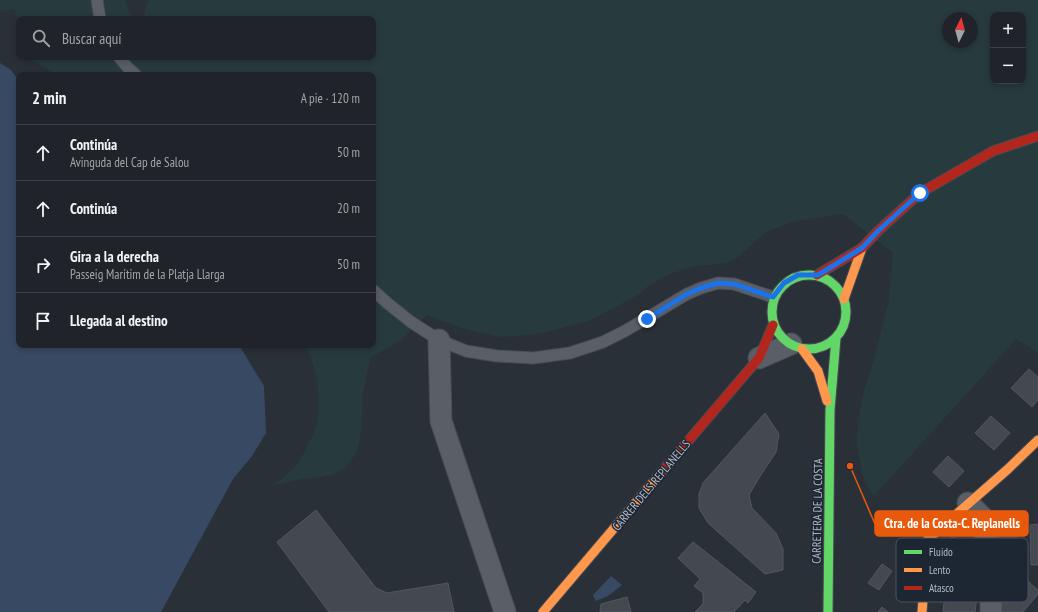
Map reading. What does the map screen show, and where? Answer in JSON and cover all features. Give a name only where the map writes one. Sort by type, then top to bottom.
[{"type":"street","points":[[818,275],[862,248],[878,231],[920,193],[993,151],[1038,136]]},
{"type":"street","points":[[844,299],[833,282],[818,275],[798,275],[784,283],[773,297],[773,325],[785,342],[796,346],[818,348],[836,338],[846,321],[844,299],[862,248]]},
{"type":"street","name":"CARRER DELS REPLANELLS","points":[[543,612],[759,358],[773,325]]},
{"type":"street","name":"CARRETERA DE LA COSTA","points":[[828,612],[830,410],[836,338]]},
{"type":"street","points":[[439,340],[441,421],[505,612]]},
{"type":"street","name":"CARRER DELS REPLANELLS","points":[[759,358],[796,346]]},
{"type":"street","name":"CARRETERA DE LA COSTA","points":[[796,346],[818,371],[830,410]]},
{"type":"street","points":[[928,538],[1008,469],[1038,440]]},
{"type":"street","points":[[968,503],[983,518],[985,538]]},
{"type":"street","points":[[922,612],[923,602]]},
{"type":"lane","points":[[98,0],[100,16]]},
{"type":"lane","points":[[121,60],[133,72]]},
{"type":"lane","points":[[376,293],[411,322],[439,340],[466,350],[497,356],[534,358],[570,353],[603,342],[626,332],[687,294],[718,283],[734,284],[773,297]]},
{"type":"green space","points":[[0,0],[125,0],[131,16],[18,16],[14,9],[0,12]]},
{"type":"green space","points":[[148,0],[1038,0],[1038,353],[1016,339],[874,496],[867,486],[863,474],[857,447],[857,434],[864,391],[889,300],[893,253],[843,214],[795,221],[766,232],[738,257],[728,263],[692,267],[669,274],[648,286],[638,295],[588,321],[546,332],[520,336],[499,337],[461,328],[427,315],[401,340],[370,358],[363,394],[360,438],[353,458],[346,467],[328,476],[274,485],[299,462],[313,435],[316,424],[319,401],[318,389],[314,367],[307,348],[376,348],[376,72],[52,72],[32,60],[376,60],[376,16],[144,16]]},
{"type":"water","points":[[0,63],[11,70],[16,77],[16,348],[241,348],[264,386],[266,433],[252,456],[233,479],[161,612],[0,612]]},
{"type":"water","points":[[611,576],[622,585],[608,596],[596,601],[593,595]]},
{"type":"building","points":[[1029,369],[1038,377],[1038,400],[1032,407],[1011,388]]},
{"type":"building","points":[[765,413],[779,434],[776,452],[749,495],[752,508],[776,533],[783,549],[783,570],[765,574],[708,523],[699,508],[699,494],[703,483]]},
{"type":"building","points":[[991,416],[1010,433],[994,450],[975,433]]},
{"type":"building","points":[[948,456],[964,471],[949,487],[933,472]]},
{"type":"building","points":[[316,510],[376,588],[387,593],[448,583],[454,612],[329,612],[277,542]]},
{"type":"building","points":[[1016,521],[1016,538],[994,538],[993,522]]},
{"type":"building","points":[[1038,524],[1038,565],[1031,565],[1030,525]]},
{"type":"building","points":[[693,542],[756,592],[748,603],[745,600],[734,612],[695,612],[703,604],[703,593],[694,586],[700,579],[678,558]]},
{"type":"building","points":[[882,564],[892,571],[879,590],[868,583]]},
{"type":"building","points":[[1028,581],[1038,590],[1038,594],[1023,612],[995,612],[1003,602],[1028,602]]},
{"type":"building","points":[[627,597],[631,612],[600,612],[601,604]]},
{"type":"building","points":[[944,602],[976,602],[975,612],[943,612]]},
{"type":"building","points":[[882,607],[888,612],[878,612]]},
{"type":"traffic: fast","points":[[809,275],[830,281],[840,291],[846,312],[840,333],[830,343],[809,349],[788,343],[778,333],[772,312],[778,291],[788,281],[809,275]]},
{"type":"traffic: fast","points":[[828,612],[830,410],[836,338]]},
{"type":"traffic: slow","points":[[844,299],[862,248]]},
{"type":"traffic: slow","points":[[802,349],[818,371],[827,401]]},
{"type":"traffic: slow","points":[[929,538],[1008,469],[1038,440]]},
{"type":"traffic: slow","points":[[543,612],[660,474]]},
{"type":"traffic: slow","points":[[922,612],[923,602]]},
{"type":"traffic: jam","points":[[817,275],[862,248],[878,231],[920,193],[993,151],[1038,136]]},
{"type":"traffic: jam","points":[[660,474],[759,358],[773,325]]},
{"type":"place","name":"Ctra. de la Costa-C. Replanells","points":[[850,466]]},
{"type":"route","points":[[647,319],[687,294],[718,283],[734,284],[773,297],[784,283],[798,275],[818,275],[862,248],[878,231],[920,193]]}]
